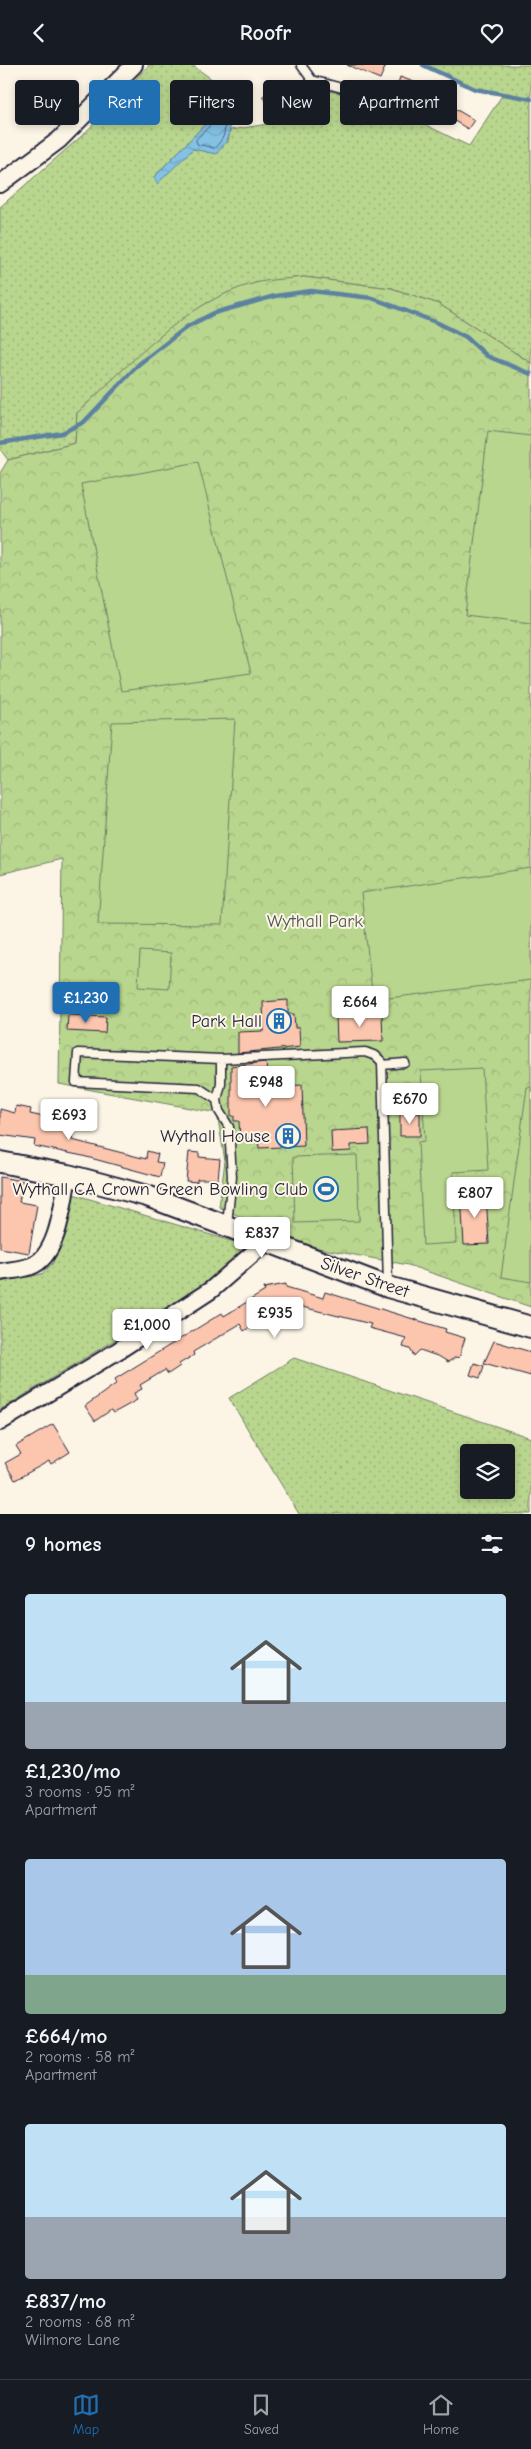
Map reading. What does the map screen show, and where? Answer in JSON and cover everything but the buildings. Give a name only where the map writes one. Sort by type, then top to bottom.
[{"type":"street","points":[[0,184],[59,140],[134,65]]},
{"type":"street","name":"Silver Street","points":[[0,1162],[68,1175],[147,1196],[388,1287],[531,1327]]},
{"type":"street","points":[[0,1272],[32,1266],[48,1254],[59,1219],[68,1175]]},
{"type":"street","points":[[0,1422],[211,1291],[266,1242]]},
{"type":"lane","points":[[301,65],[312,80],[340,87]]},
{"type":"lane","points":[[217,1100],[199,1088],[76,1082],[78,1053],[221,1059],[364,1053],[376,1056],[382,1065],[388,1287]]},
{"type":"lane","points":[[221,1059],[221,1085],[217,1100],[219,1111],[229,1127],[232,1177],[227,1225]]},
{"type":"lane","points":[[382,1065],[405,1063]]},
{"type":"green space","points":[[149,65],[192,65],[213,80],[170,80],[170,125],[204,125],[154,177],[193,149],[228,142],[230,130],[263,125],[330,125],[330,91],[340,93],[340,125],[426,125],[469,146],[503,94],[475,89],[423,65],[531,65],[531,363],[439,304],[391,288],[304,277],[255,283],[205,304],[162,335],[77,413],[75,443],[8,460],[0,449],[0,207],[93,125],[160,125],[160,80],[135,80]]},
{"type":"green space","name":"Wythall Park","points":[[304,277],[391,288],[439,304],[531,363],[531,1307],[408,1265],[307,1246],[219,1207],[225,1161],[217,1113],[59,1084],[62,859],[0,874],[0,473],[8,460],[75,443],[77,413],[159,337],[204,305],[229,292],[255,283]]},
{"type":"green space","points":[[488,431],[531,436],[531,623],[465,615]]},
{"type":"green space","points":[[198,462],[251,673],[121,691],[81,484]]},
{"type":"green space","points":[[235,719],[222,925],[98,924],[112,722]]},
{"type":"green space","points":[[531,868],[531,980],[373,1000],[361,893]]},
{"type":"green space","points":[[140,951],[171,953],[169,989],[138,987]]},
{"type":"green space","points":[[482,1068],[488,1170],[453,1172],[456,1243],[423,1245],[418,1142],[425,1141],[421,1071]]},
{"type":"green space","points":[[527,1087],[531,1087],[531,1282],[501,1277]]},
{"type":"green space","name":"Wythall CA Crown Green Bowling Club","points":[[357,1155],[359,1221],[295,1223],[293,1157]]},
{"type":"green space","points":[[73,1194],[238,1243],[241,1255],[193,1292],[0,1410],[0,1282],[42,1274],[53,1263]]},
{"type":"green space","points":[[294,1358],[531,1438],[531,1514],[299,1514],[229,1398]]},
{"type":"water","points":[[204,125],[229,125],[228,137],[216,154],[193,149],[157,184],[154,177]]},
{"type":"waterway","points":[[423,65],[475,89],[531,99]]},
{"type":"waterway","points":[[0,443],[62,433],[84,422],[139,364],[188,326],[214,313],[275,296],[311,291],[372,298],[438,323],[466,337],[487,356],[531,374]]},
{"type":"place","name":"Park Hall","points":[[279,1021]]},
{"type":"place","name":"Wythall House","points":[[288,1136]]},
{"type":"place","name":"Wythall CA Crown Green Bowling Club","points":[[326,1189]]}]
